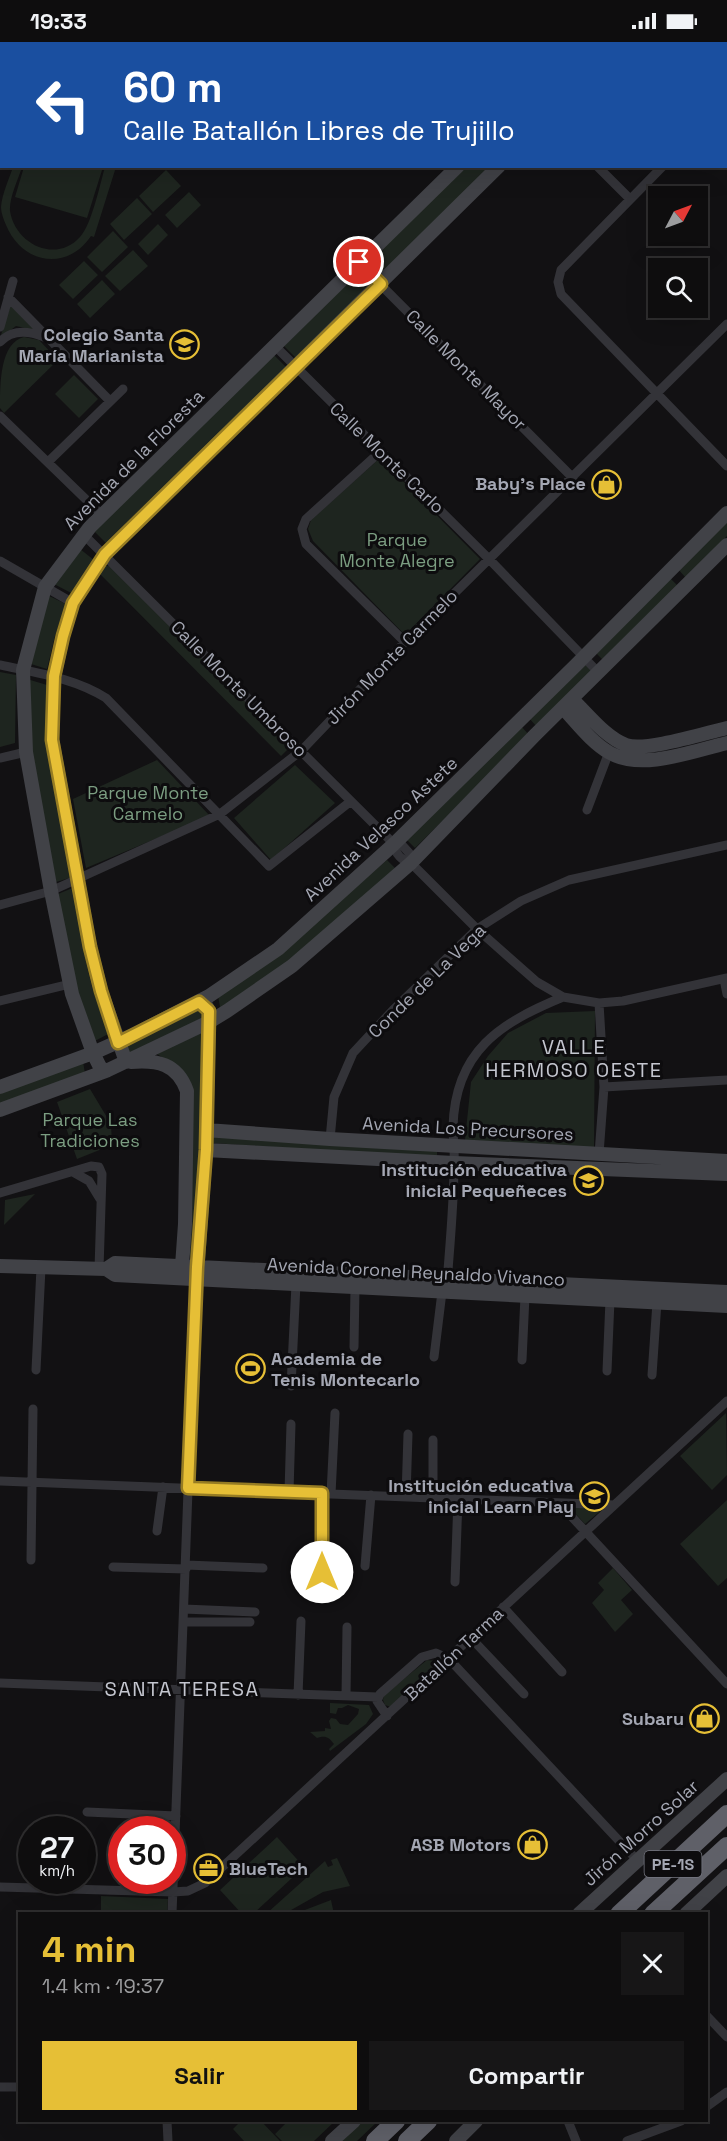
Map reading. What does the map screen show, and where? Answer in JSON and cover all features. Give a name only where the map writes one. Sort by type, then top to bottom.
[{"type":"highway","name":"PE-1S","points":[[621,1912],[727,1814]]},
{"type":"highway","name":"PE-1S","points":[[655,1912],[727,1846]]},
{"type":"highway","points":[[375,2141],[395,2122]]},
{"type":"highway","points":[[407,2141],[427,2122]]},
{"type":"street","name":"Avenida de la Floresta","points":[[105,1071],[100,1067],[93,1053],[70,984],[26,752],[24,670],[45,587],[83,534],[456,168]]},
{"type":"street","points":[[126,1062],[95,969],[52,740],[54,676],[73,603],[105,554],[498,168]]},
{"type":"street","points":[[599,168],[630,199]]},
{"type":"street","points":[[661,168],[561,270],[558,282],[561,294],[727,466]]},
{"type":"street","name":"Calle Monte Mayor","points":[[359,262],[573,478]]},
{"type":"street","points":[[0,327],[13,281]]},
{"type":"street","points":[[8,297],[110,401]]},
{"type":"street","name":"Jirón Monte Carmelo","points":[[0,905],[51,891],[220,814],[302,750],[405,642],[727,324]]},
{"type":"street","points":[[0,342],[5,337],[22,331],[50,339]]},
{"type":"street","name":"Calle Monte Carlo","points":[[274,346],[489,559],[599,673]]},
{"type":"street","points":[[48,462],[123,388]]},
{"type":"street","points":[[0,416],[102,515]]},
{"type":"street","points":[[381,451],[306,519],[303,530],[306,544],[405,642]]},
{"type":"street","name":"Avenida Velasco Astete","points":[[0,1087],[118,1043],[199,1002],[278,949],[394,844],[727,513]]},
{"type":"street","name":"Calle Monte Umbroso","points":[[83,534],[302,750],[394,844],[395,851],[405,861],[411,862],[477,929],[537,982],[563,997],[599,1003],[624,1001],[725,979]]},
{"type":"street","points":[[0,1110],[105,1071],[209,1022],[292,966],[411,862],[727,545]]},
{"type":"street","points":[[0,561],[73,603]]},
{"type":"street","points":[[670,570],[686,586]]},
{"type":"street","points":[[0,665],[54,676],[88,687],[106,698],[269,866],[351,801]]},
{"type":"street","points":[[568,703],[628,746],[654,745],[727,728]]},
{"type":"street","points":[[568,703],[609,753],[624,759],[648,761],[727,743]]},
{"type":"street","points":[[520,720],[536,735]]},
{"type":"street","points":[[0,758],[26,752]]},
{"type":"street","points":[[587,810],[609,753]]},
{"type":"street","name":"Conde de La Vega","points":[[330,1139],[334,1097],[353,1053],[393,1010],[477,929],[520,901],[570,880],[727,845]]},
{"type":"street","points":[[725,979],[727,994]]},
{"type":"street","points":[[0,1001],[70,984]]},
{"type":"street","points":[[548,989],[549,1003]]},
{"type":"street","points":[[434,1357],[445,1287],[454,1163],[455,1106],[466,1068],[482,1045],[507,1024],[563,997]]},
{"type":"street","points":[[87,1812],[176,1816],[197,1273],[206,1150],[209,1011],[199,1002]]},
{"type":"street","points":[[207,1083],[212,1051],[218,1032],[226,1018],[241,1002]]},
{"type":"street","points":[[599,1003],[604,1087],[599,1154]]},
{"type":"street","points":[[126,1062],[156,1061],[165,1065],[179,1076],[187,1091],[182,1266]]},
{"type":"street","points":[[604,1087],[727,1080]]},
{"type":"street","name":"Avenida Los Precursores","points":[[206,1130],[727,1161]]},
{"type":"street","name":"Avenida Los Precursores","points":[[206,1150],[727,1174]]},
{"type":"street","points":[[0,1193],[91,1166],[99,1167],[102,1174],[102,1269]]},
{"type":"street","points":[[73,1172],[89,1182],[101,1200]]},
{"type":"street","name":"Avenida Coronel Reynaldo Vivanco","points":[[102,1269],[115,1263],[182,1266],[197,1273],[296,1284],[355,1287],[445,1287],[525,1296],[591,1292],[610,1300],[727,1306]]},
{"type":"street","name":"Avenida Coronel Reynaldo Vivanco","points":[[0,1266],[102,1269],[115,1275],[197,1273],[445,1287],[591,1292],[727,1292]]},
{"type":"street","points":[[36,1370],[41,1268]]},
{"type":"street","points":[[291,1386],[296,1284]]},
{"type":"street","points":[[354,1347],[355,1287]]},
{"type":"street","points":[[522,1360],[525,1296]]},
{"type":"street","points":[[607,1371],[610,1300]]},
{"type":"street","points":[[652,1375],[657,1302]]},
{"type":"street","name":"Batallón Tarma","points":[[186,1891],[205,1883],[727,1401]]},
{"type":"street","points":[[31,1560],[33,1409]]},
{"type":"street","points":[[322,1572],[335,1413]]},
{"type":"street","points":[[289,1492],[291,1424]]},
{"type":"street","points":[[406,1496],[408,1434]]},
{"type":"street","points":[[433,1440],[433,1497]]},
{"type":"street","points":[[0,1481],[614,1505]]},
{"type":"street","points":[[157,1531],[163,1487]]},
{"type":"street","points":[[364,1566],[371,1495]]},
{"type":"street","points":[[455,1582],[458,1499]]},
{"type":"street","points":[[558,1503],[727,1684]]},
{"type":"street","points":[[113,1567],[263,1568]]},
{"type":"street","points":[[503,1607],[562,1672]]},
{"type":"street","points":[[184,1609],[255,1612]]},
{"type":"street","points":[[298,1695],[300,1621]]},
{"type":"street","points":[[184,1622],[250,1622]]},
{"type":"street","points":[[346,1696],[347,1627]]},
{"type":"street","points":[[471,1638],[524,1694]]},
{"type":"street","points":[[0,1683],[378,1697],[422,1657],[435,1653],[449,1659],[637,1860]]},
{"type":"street","points":[[378,1697],[379,1705],[387,1716]]},
{"type":"street","name":"Jirón Morro Solar","points":[[581,1912],[727,1779]]},
{"type":"street","points":[[688,1912],[727,1877]]},
{"type":"street","name":"Batallón Tarma","points":[[0,1887],[108,1890]]},
{"type":"street","points":[[172,1912],[173,1894]]},
{"type":"street","points":[[708,2017],[727,2037]]},
{"type":"street","points":[[0,2087],[18,2087]]},
{"type":"street","points":[[708,2106],[727,2092]]},
{"type":"street","points":[[166,2122],[168,2141]]},
{"type":"street","points":[[332,2141],[353,2122]]},
{"type":"street","points":[[456,2141],[475,2122]]},
{"type":"street","points":[[568,2122],[576,2141]]},
{"type":"street","points":[[627,2141],[678,2122]]},
{"type":"green space","points":[[13,168],[22,168],[11,200],[10,211],[13,223],[28,241],[49,249],[60,249],[80,237],[92,214],[105,168],[116,168],[94,237],[91,236],[70,255],[58,259],[46,259],[34,255],[13,238],[1,209]]},
{"type":"green space","points":[[24,168],[103,168],[87,218],[15,197]]},
{"type":"green space","points":[[463,168],[489,168],[382,274],[369,261]]},
{"type":"green space","points":[[166,170],[181,186],[153,212],[139,196]]},
{"type":"green space","points":[[189,192],[201,205],[177,228],[165,215]]},
{"type":"green space","points":[[137,198],[152,214],[124,240],[110,224]]},
{"type":"green space","points":[[158,224],[168,235],[148,255],[138,244]]},
{"type":"green space","points":[[113,231],[128,247],[102,272],[87,257]]},
{"type":"green space","points":[[133,250],[148,266],[120,291],[105,276]]},
{"type":"green space","points":[[84,261],[98,275],[73,299],[59,285]]},
{"type":"green space","points":[[359,272],[372,285],[297,359],[284,346]]},
{"type":"green space","points":[[102,280],[115,294],[90,318],[77,304]]},
{"type":"green space","points":[[11,304],[38,331],[16,326],[0,338]]},
{"type":"green space","points":[[24,337],[39,340],[58,360],[4,413],[0,408],[3,365],[10,347]]},
{"type":"green space","points":[[274,355],[287,368],[108,545],[93,530]]},
{"type":"green space","points":[[74,375],[98,399],[79,418],[55,394]]},
{"type":"green space","name":"Parque Monte Alegre","points":[[380,458],[480,559],[405,635],[313,541],[308,529],[311,520]]},
{"type":"green space","points":[[727,518],[727,536],[686,578],[677,568]]},
{"type":"green space","points":[[80,549],[94,560],[75,595],[54,584]]},
{"type":"green space","points":[[102,566],[111,566],[290,747],[281,756],[99,573]]},
{"type":"green space","points":[[669,577],[678,586],[603,660],[594,651]]},
{"type":"green space","points":[[49,596],[66,604],[47,669],[31,664]]},
{"type":"green space","points":[[586,662],[595,671],[537,727],[528,717]]},
{"type":"green space","points":[[0,672],[16,675],[15,743],[0,747]]},
{"type":"green space","points":[[27,679],[47,685],[48,742],[73,877],[56,882],[31,751]]},
{"type":"green space","points":[[521,726],[529,735],[415,848],[407,840]]},
{"type":"green space","name":"Parque Monte Carmelo","points":[[157,760],[210,816],[86,868],[73,799]]},
{"type":"green space","points":[[295,765],[335,803],[271,860],[234,818]]},
{"type":"green space","points":[[387,860],[396,869],[292,961],[221,1012],[218,996],[285,949]]},
{"type":"green space","points":[[75,887],[90,980],[110,1033],[93,1042],[75,985],[58,894]]},
{"type":"green space","points":[[198,1007],[204,1015],[201,1019],[129,1054],[125,1046]]},
{"type":"green space","points":[[595,1011],[594,1148],[465,1140],[471,1082],[488,1056],[508,1033],[546,1013]]},
{"type":"green space","points":[[203,1031],[196,1255],[193,1258],[187,1253],[191,1107],[168,1061],[157,1054]]},
{"type":"green space","points":[[83,1061],[85,1074],[0,1106],[0,1092]]},
{"type":"green space","name":"Parque Las Tradiciones","points":[[90,1089],[111,1124],[112,1145],[77,1159],[57,1102]]},
{"type":"green space","points":[[213,1136],[437,1150],[437,1158],[213,1143]]},
{"type":"green space","points":[[35,1194],[4,1225],[5,1200]]},
{"type":"green space","points":[[726,1413],[727,1475],[712,1490],[680,1456]]},
{"type":"green space","points":[[727,1500],[727,1578],[718,1586],[680,1544]]},
{"type":"green space","points":[[569,1507],[604,1508],[585,1524]]},
{"type":"green space","points":[[613,1568],[632,1590],[621,1600],[633,1614],[615,1632],[592,1603],[604,1590],[598,1583]]},
{"type":"green space","points":[[427,1660],[436,1661],[436,1666],[391,1707],[385,1705],[384,1695]]},
{"type":"green space","points":[[330,1703],[369,1705],[373,1714],[366,1724],[330,1751],[329,1749],[334,1744],[327,1737],[317,1738],[310,1732],[325,1731],[325,1728],[331,1729],[329,1721],[331,1718],[336,1719],[340,1724],[348,1725],[358,1714],[359,1709],[348,1705],[338,1708],[336,1714],[330,1713]]},
{"type":"green space","points":[[277,1837],[304,1867],[255,1912],[240,1912],[220,1890]]},
{"type":"green space","points":[[337,1858],[350,1886],[323,1892],[288,1912],[268,1912],[325,1861],[328,1867],[333,1865],[331,1860]]},
{"type":"green space","points":[[101,1896],[168,1899],[167,1912],[101,1912]]},
{"type":"green space","points":[[331,1900],[334,1912],[300,1912]]},
{"type":"green space","points":[[240,2122],[262,2122],[280,2141],[244,2141],[233,2129]]},
{"type":"green space","points":[[287,2122],[334,2122],[314,2141],[282,2141],[275,2134]]},
{"type":"green space","points":[[361,2122],[377,2122],[357,2141],[341,2141]]},
{"type":"place","name":"Colegio Santa María Marianista","points":[[185,345]]},
{"type":"place","name":"Baby's Place","points":[[607,484]]},
{"type":"place","name":"Institución educativa inicial Pequeñeces","points":[[588,1180]]},
{"type":"place","name":"Academia de Tenis Montecarlo","points":[[250,1369]]},
{"type":"place","name":"Institución educativa inicial Learn Play","points":[[595,1496]]},
{"type":"place","name":"Subaru","points":[[705,1719]]},
{"type":"place","name":"ASB Motors","points":[[532,1845]]},
{"type":"place","name":"BlueTech","points":[[208,1869]]},
{"type":"district","name":"VALLE HERMOSO OESTE","points":[[574,1058]]},
{"type":"district","name":"SANTA TERESA","points":[[182,1689]]},
{"type":"route","points":[[322,1572],[322,1493],[188,1488],[197,1267],[206,1150],[209,1011],[204,1004],[199,1002],[118,1043],[90,947],[52,740],[54,676],[73,603],[105,554],[381,284],[359,262]]}]
